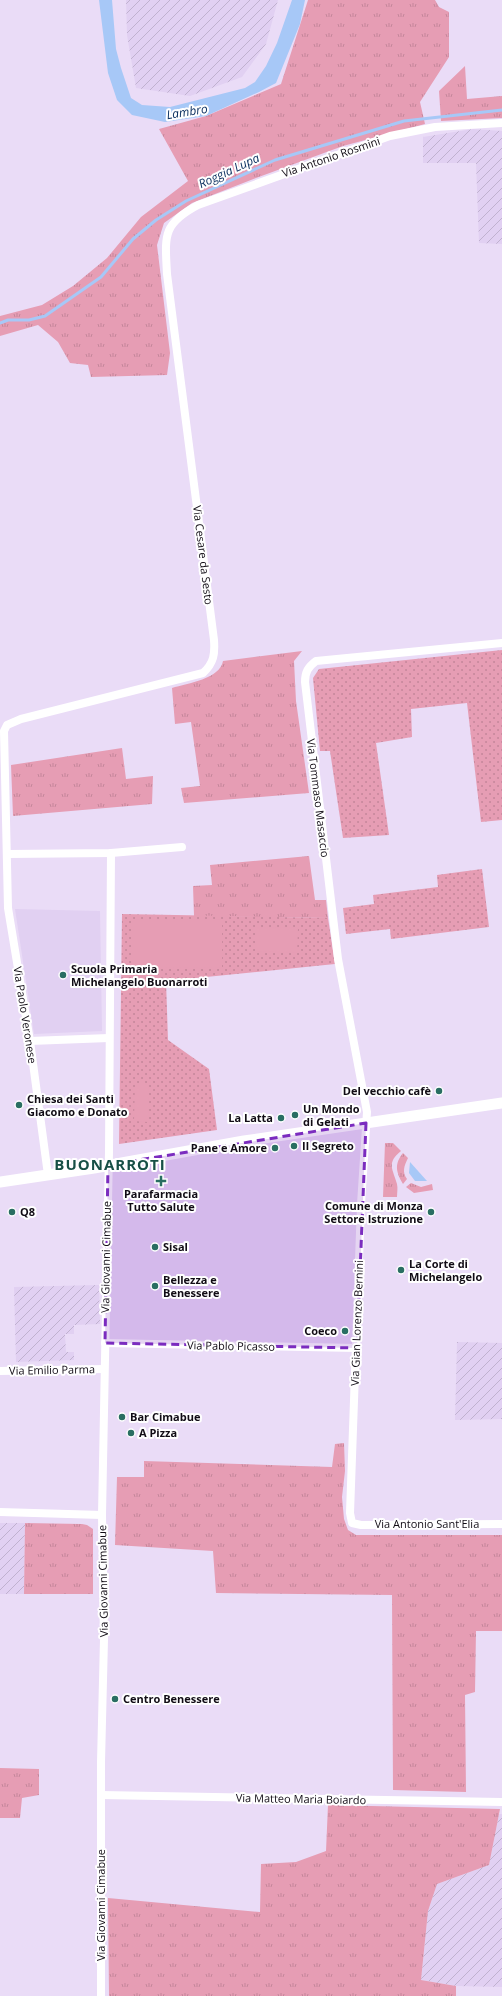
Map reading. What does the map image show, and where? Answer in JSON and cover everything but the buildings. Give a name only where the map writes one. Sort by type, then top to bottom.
[{"type":"street","name":"Via Antonio Rosmini","points":[[170,225],[186,211],[198,205],[390,136],[435,127],[502,123]]},
{"type":"street","name":"Via Cesare da Sesto","points":[[4,731],[7,725],[21,719],[203,673],[213,661],[215,650],[214,640],[166,274],[165,240],[170,225]]},
{"type":"street","name":"Via Tommaso Masaccio","points":[[366,1123],[367,1112],[338,959],[312,748],[305,673],[316,661],[502,643]]},
{"type":"street","name":"Via Paolo Veronese","points":[[4,731],[8,854],[8,908],[30,1041],[48,1175]]},
{"type":"street","points":[[8,854],[111,853],[182,847]]},
{"type":"street","name":"Via Giovanni Cimabue","points":[[101,1996],[101,1795],[104,1639],[102,1516],[108,1165],[111,853]]},
{"type":"street","points":[[30,1041],[109,1038]]},
{"type":"street","points":[[0,1182],[244,1141],[502,1103]]},
{"type":"street","name":"Via Gian Lorenzo Bernini","points":[[352,1523],[350,1513],[361,1204],[366,1123]]},
{"type":"street","name":"Via Pablo Picasso","points":[[105,1343],[357,1348]]},
{"type":"street","name":"Via Emilio Parma","points":[[0,1371],[104,1369]]},
{"type":"street","points":[[0,1512],[102,1516]]},
{"type":"street","name":"Via Antonio Sant'Elia","points":[[352,1523],[361,1525],[502,1524]]},
{"type":"street","name":"Via Matteo Maria Boiardo","points":[[101,1795],[502,1802]]},
{"type":"highlighted area","points":[[366,1123],[357,1348],[105,1343],[108,1165]]},
{"type":"shaded area","points":[[126,0],[278,0],[266,44],[242,77],[190,96],[136,88],[127,35]]},
{"type":"shaded area","points":[[473,129],[502,131],[502,244],[479,243],[476,163],[423,163],[423,137]]},
{"type":"shaded area","name":"Scuola Primaria Michelangelo Buonarroti","points":[[15,909],[100,911],[102,1031],[34,1034]]},
{"type":"shaded area","points":[[99,1285],[100,1324],[74,1325],[74,1334],[65,1334],[66,1352],[74,1352],[74,1360],[16,1362],[14,1287]]},
{"type":"shaded area","points":[[457,1342],[502,1343],[502,1419],[455,1420]]},
{"type":"shaded area","points":[[0,1523],[25,1523],[24,1594],[0,1594]]},
{"type":"shaded area","points":[[499,1814],[502,1814],[502,1987],[456,1986],[421,1980],[428,1911],[437,1884],[489,1865]]},
{"type":"green space","points":[[308,0],[435,0],[439,7],[449,12],[449,57],[420,102],[425,124],[343,146],[256,178],[192,203],[164,223],[157,245],[170,353],[167,375],[91,377],[88,365],[70,363],[58,342],[38,325],[0,336],[0,316],[42,305],[73,286],[107,258],[141,217],[188,181],[159,129],[206,116],[281,84]]},
{"type":"green space","points":[[465,66],[467,99],[502,96],[502,118],[441,121],[439,91]]},
{"type":"green space","points":[[502,650],[502,820],[481,822],[467,703],[411,709],[412,737],[376,743],[389,835],[343,838],[330,751],[320,751],[313,678],[319,669]]},
{"type":"green space","points":[[302,651],[294,661],[296,701],[309,793],[184,803],[181,788],[200,786],[191,722],[175,724],[172,688],[210,676],[221,667],[223,661]]},
{"type":"green space","points":[[122,748],[126,779],[153,776],[152,804],[13,816],[11,765]]},
{"type":"green space","points":[[309,856],[315,900],[326,900],[328,918],[194,916],[193,886],[212,885],[210,865]]},
{"type":"green space","points":[[482,869],[489,927],[391,939],[390,929],[346,934],[343,908],[374,904],[373,895],[438,887],[437,875]]},
{"type":"green space","points":[[122,914],[328,918],[335,964],[166,981],[168,1040],[209,1069],[217,1130],[119,1144]]},
{"type":"green space","points":[[132,919],[222,920],[222,968],[132,967]]},
{"type":"green space","points":[[256,927],[298,928],[297,953],[256,951]]},
{"type":"green space","points":[[135,1084],[149,1084],[148,1122],[134,1121]]},
{"type":"green space","points":[[385,1143],[393,1143],[401,1151],[393,1159],[392,1163],[397,1186],[397,1197],[383,1197]]},
{"type":"green space","points":[[403,1153],[408,1158],[404,1169],[404,1174],[407,1179],[403,1184],[399,1176],[397,1164]]},
{"type":"green space","points":[[411,1183],[421,1187],[432,1184],[433,1190],[414,1193],[406,1187]]},
{"type":"green space","points":[[344,1443],[345,1471],[342,1497],[344,1519],[348,1530],[356,1535],[502,1535],[502,1631],[476,1631],[475,1692],[465,1695],[466,1792],[393,1790],[392,1595],[216,1593],[213,1551],[115,1545],[117,1477],[144,1477],[144,1461],[332,1467],[335,1444]]},
{"type":"green space","points":[[25,1523],[82,1524],[93,1529],[93,1594],[24,1594]]},
{"type":"green space","points":[[0,1768],[39,1769],[39,1795],[22,1798],[20,1818],[0,1818]]},
{"type":"green space","points":[[328,1805],[500,1809],[489,1865],[437,1884],[428,1911],[421,1980],[456,1986],[456,1996],[109,1996],[108,1898],[260,1912],[261,1864],[296,1862],[326,1851]]},
{"type":"water","name":"Lambro","points":[[99,0],[112,0],[116,49],[131,98],[142,105],[170,107],[245,88],[255,82],[266,66],[277,43],[292,0],[305,0],[300,24],[276,83],[206,116],[165,122],[132,115],[117,100],[108,73]]},
{"type":"water","points":[[410,1162],[427,1181],[415,1181],[409,1173]]},
{"type":"waterway","name":"Roggia Lupa","points":[[0,323],[8,320],[29,320],[45,316],[101,277],[133,239],[156,220],[186,201],[275,160],[404,121],[502,110]]},
{"type":"place","name":"Scuola Primaria Michelangelo Buonarroti","points":[[63,975]]},
{"type":"place","name":"Del vecchio cafè","points":[[439,1091]]},
{"type":"place","name":"Chiesa dei Santi Giacomo e Donato","points":[[19,1105]]},
{"type":"place","name":"Un Mondo di Gelati","points":[[295,1115]]},
{"type":"place","name":"La Latta","points":[[281,1118]]},
{"type":"place","name":"Il Segreto","points":[[294,1146]]},
{"type":"place","name":"Pane e Amore","points":[[275,1148]]},
{"type":"place","name":"Parafarmacia Tutto Salute","points":[[161,1181]]},
{"type":"place","name":"Q8","points":[[12,1212]]},
{"type":"place","name":"Comune di Monza Settore Istruzione","points":[[431,1212]]},
{"type":"place","name":"Sisal","points":[[155,1247]]},
{"type":"place","name":"La Corte di Michelangelo","points":[[401,1270]]},
{"type":"place","name":"Bellezza e Benessere","points":[[155,1286]]},
{"type":"place","name":"Coeco","points":[[345,1331]]},
{"type":"place","name":"Bar Cimabue","points":[[122,1417]]},
{"type":"place","name":"A Pizza","points":[[131,1433]]},
{"type":"place","name":"Centro Benessere","points":[[115,1699]]},
{"type":"district","name":"BUONARROTI","points":[[110,1165]]}]
